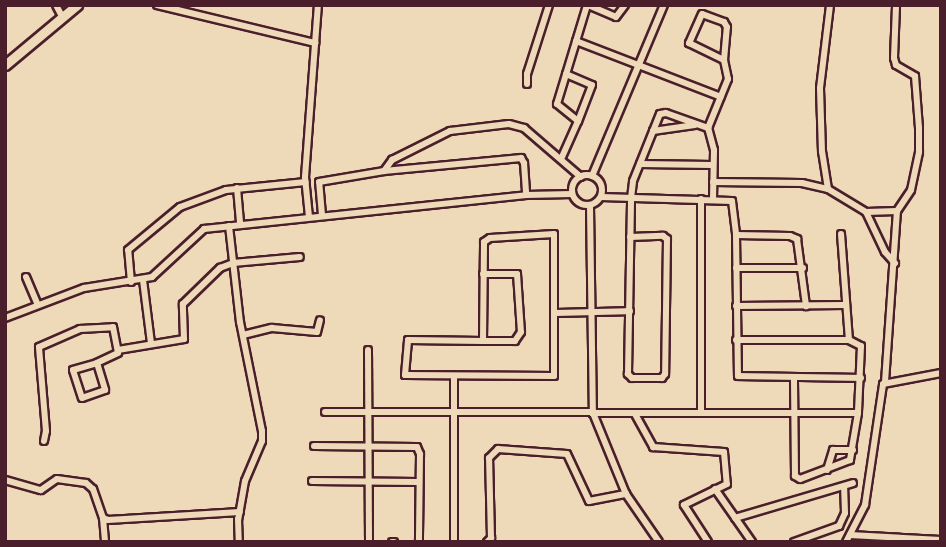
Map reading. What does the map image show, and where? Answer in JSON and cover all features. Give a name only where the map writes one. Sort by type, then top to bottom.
[{"type":"main road","points":[[5,65],[77,5]]},
{"type":"street","points":[[56,5],[63,18]]},
{"type":"street","points":[[157,5],[256,26],[315,43]]},
{"type":"street","points":[[315,216],[306,177],[318,5]]},
{"type":"street","points":[[527,84],[527,74],[549,5]]},
{"type":"street","points":[[578,121],[557,104],[587,5],[616,17],[625,5]]},
{"type":"street","points":[[592,176],[664,5]]},
{"type":"street","points":[[828,189],[821,152],[820,88],[830,5]]},
{"type":"street","points":[[896,5],[894,58],[896,65],[915,76],[919,152],[911,190],[897,211],[885,382],[880,391],[865,505],[848,538],[941,540]]},
{"type":"street","points":[[713,200],[714,147],[708,128],[728,79],[724,60],[727,27],[724,22],[702,14],[689,40],[690,45],[724,60]]},
{"type":"street","points":[[576,41],[721,97]]},
{"type":"street","points":[[562,158],[592,85],[566,74]]},
{"type":"street","points":[[630,237],[663,236],[667,239],[665,374],[662,379],[632,378],[628,374],[630,311],[630,237],[631,198],[640,164],[663,113],[708,128]]},
{"type":"street","points":[[384,171],[392,160],[450,131],[511,124],[524,128],[581,177]]},
{"type":"street","points":[[653,131],[697,125]]},
{"type":"street","points":[[315,216],[319,182],[384,171],[521,158],[524,163],[526,195]]},
{"type":"street","points":[[640,164],[712,165]]},
{"type":"street","points":[[601,197],[599,181],[592,176],[581,177],[572,187],[572,194],[579,204],[590,205],[601,197],[732,201],[736,235],[736,372],[740,378],[861,378]]},
{"type":"street","points":[[131,282],[128,250],[161,220],[190,202],[237,188],[306,177]]},
{"type":"street","points":[[713,182],[802,183],[828,189],[866,212],[897,211]]},
{"type":"street","points":[[237,188],[240,224]]},
{"type":"street","points":[[5,318],[84,288],[143,280],[153,276],[202,230],[526,195],[572,194]]},
{"type":"street","points":[[701,199],[701,412]]},
{"type":"street","points":[[590,205],[593,413],[626,494],[659,542]]},
{"type":"street","points":[[866,212],[885,252],[895,263]]},
{"type":"street","points":[[229,226],[243,335],[262,431],[262,441],[245,481],[239,542]]},
{"type":"street","points":[[483,274],[517,274],[521,332],[515,341],[484,341],[408,340],[405,374],[454,377],[554,376],[554,234],[486,239],[482,245],[484,341]]},
{"type":"street","points":[[841,234],[849,340]]},
{"type":"street","points":[[736,235],[794,237],[798,240],[806,306]]},
{"type":"street","points":[[118,350],[184,339],[183,304],[220,268],[233,263],[300,257]]},
{"type":"street","points":[[736,268],[803,268]]},
{"type":"street","points":[[26,277],[38,305]]},
{"type":"street","points":[[143,280],[151,343]]},
{"type":"street","points":[[736,306],[845,304]]},
{"type":"street","points":[[556,313],[630,311]]},
{"type":"street","points":[[243,335],[272,328],[317,332],[320,320]]},
{"type":"street","points":[[44,442],[46,431],[41,345],[89,327],[113,327],[117,354],[73,371],[82,398],[105,390],[97,363]]},
{"type":"street","points":[[737,340],[849,340],[862,349],[858,413],[849,462],[800,479],[796,477],[794,379]]},
{"type":"street","points":[[368,350],[369,542]]},
{"type":"street","points":[[885,382],[941,373]]},
{"type":"street","points":[[454,377],[454,542]]},
{"type":"street","points":[[325,412],[858,413]]},
{"type":"street","points":[[635,414],[653,447],[724,450],[729,482],[684,505],[708,542]]},
{"type":"street","points":[[314,446],[417,447],[420,454],[419,542]]},
{"type":"street","points":[[487,542],[491,538],[489,458],[498,449],[567,454],[589,501],[626,494]]},
{"type":"street","points":[[827,470],[834,450],[853,450]]},
{"type":"street","points":[[5,480],[41,490],[57,479],[86,483],[93,489],[103,518],[105,542]]},
{"type":"street","points":[[312,481],[418,482]]},
{"type":"street","points":[[735,518],[853,483]]},
{"type":"street","points":[[794,542],[839,526],[845,513],[844,487]]},
{"type":"street","points":[[715,489],[752,542]]},
{"type":"street","points":[[103,518],[240,512]]},
{"type":"street","points":[[820,542],[831,530]]}]
